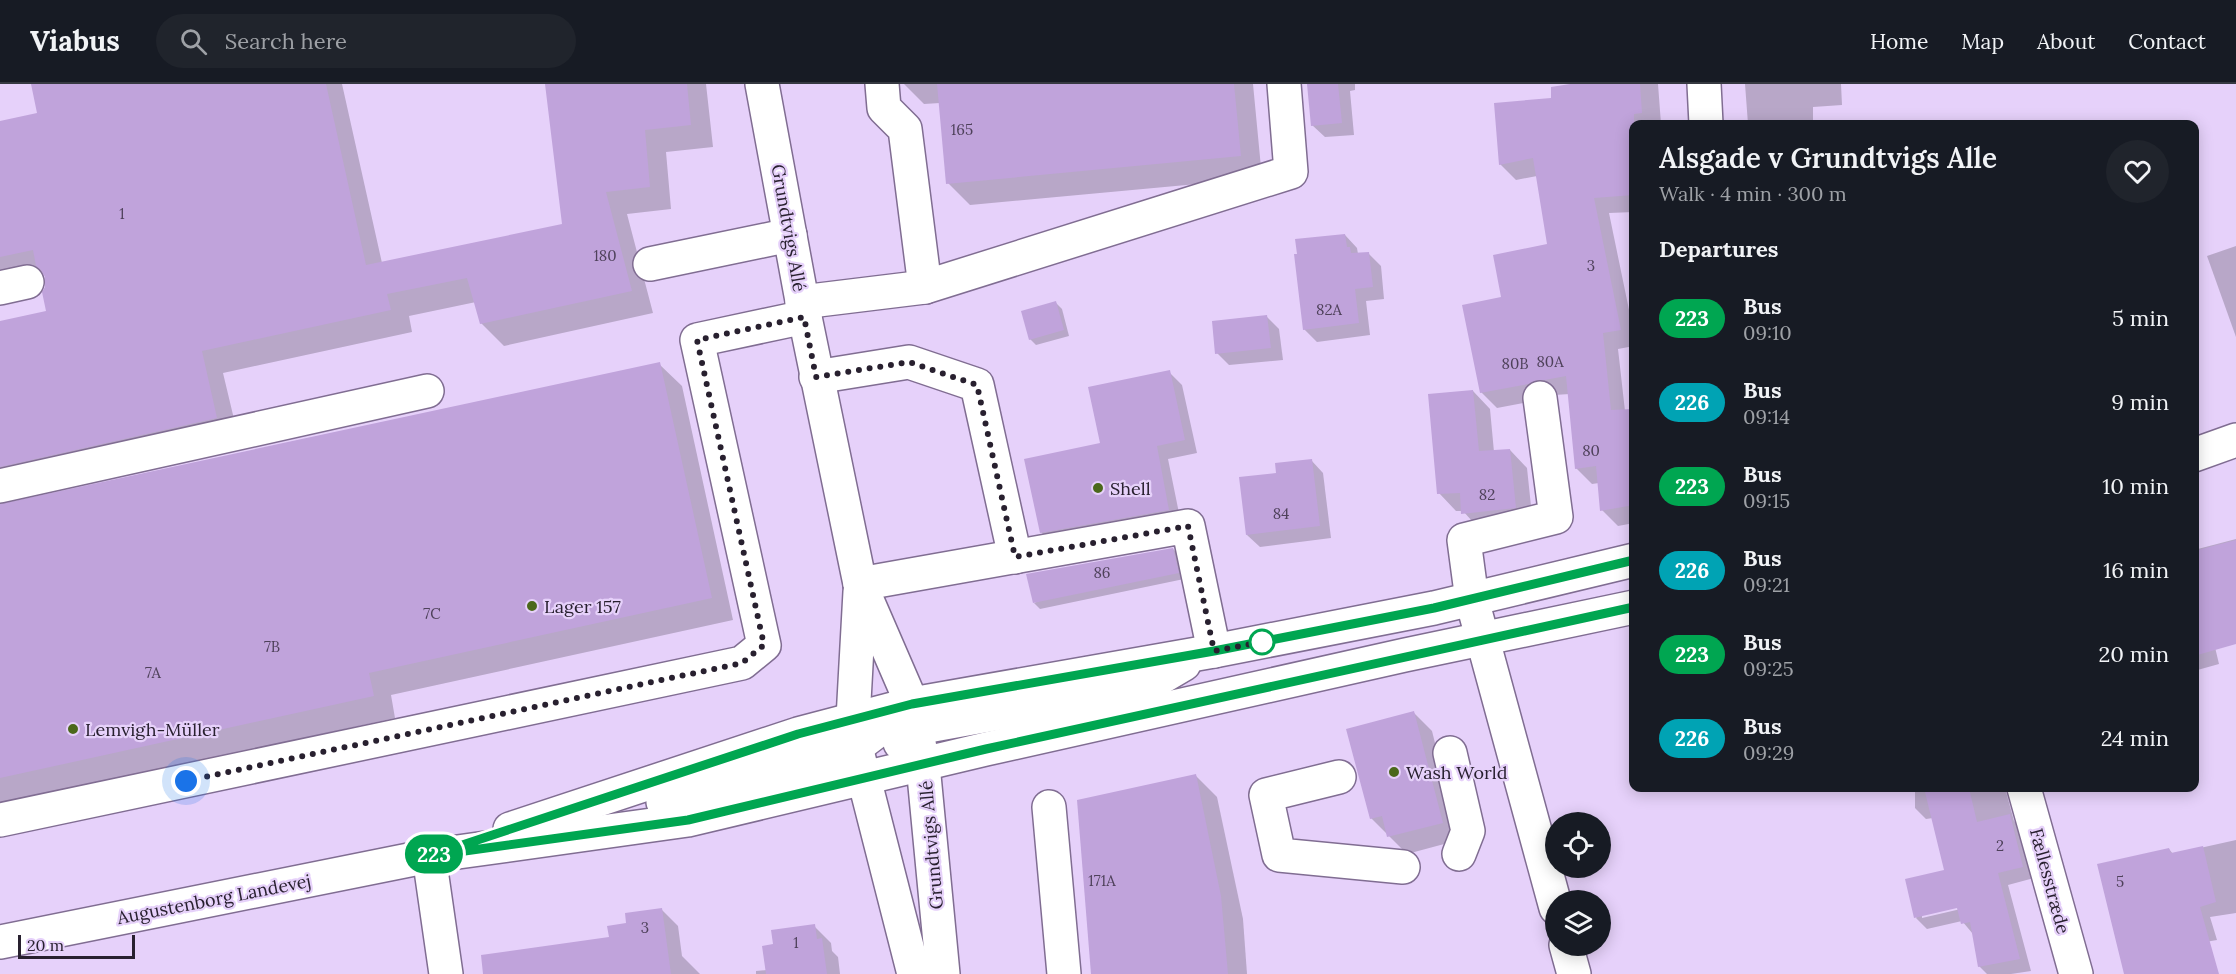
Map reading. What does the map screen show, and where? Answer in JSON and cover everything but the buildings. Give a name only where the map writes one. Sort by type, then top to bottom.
[{"type":"street","name":"Grundtvigs Allé","points":[[762,84],[816,377],[860,584],[914,716],[923,765],[943,974]]},
{"type":"street","points":[[882,84],[884,108],[905,129],[925,287]]},
{"type":"street","points":[[0,820],[742,663],[764,645],[697,340],[803,310],[925,287],[1291,172],[1284,84]]},
{"type":"street","points":[[1704,84],[1706,120]]},
{"type":"street","points":[[650,264],[790,235]]},
{"type":"street","points":[[816,377],[909,362],[977,385],[1015,557]]},
{"type":"street","points":[[0,486],[427,391]]},
{"type":"street","points":[[1540,398],[1556,517],[1464,540],[1472,600],[1551,890]]},
{"type":"street","points":[[2199,453],[2236,440]]},
{"type":"street","points":[[860,584],[1188,526],[1209,652]]},
{"type":"street","points":[[858,748],[914,716],[1209,652],[1472,600],[1629,561]]},
{"type":"street","name":"Grundtvigs Allé","points":[[860,584],[858,748],[914,974]]},
{"type":"street","name":"Augustenborg Landevej","points":[[429,856],[787,738],[858,748],[923,765],[1107,722],[1629,608]]},
{"type":"street","name":"Augustenborg Landevej","points":[[0,942],[429,856],[688,820],[858,748]]},
{"type":"street","points":[[1450,753],[1468,831],[1459,854]]},
{"type":"street","points":[[1339,777],[1266,795],[1278,855],[1403,867]]},
{"type":"street","name":"Fællesstræde","points":[[2025,792],[2076,974]]},
{"type":"street","points":[[1049,807],[1064,974]]},
{"type":"street","points":[[429,856],[446,974]]},
{"type":"street","points":[[1569,956],[1574,974]]},
{"type":"bus line","name":"223","points":[[1629,561],[1434,608],[1214,651],[912,704],[798,734],[429,856],[688,820],[986,749],[1405,655],[1629,608]]},
{"type":"place","name":"Shell","points":[[1098,488]]},
{"type":"place","name":"Lager 157","points":[[532,606]]},
{"type":"place","name":"Lemvigh-Müller","points":[[73,729]]},
{"type":"place","name":"Wash World","points":[[1394,772]]},
{"type":"route","points":[[186,781],[742,663],[764,645],[697,340],[804,317],[816,377],[909,362],[977,385],[1015,557],[1188,526],[1214,651],[1262,642]]}]
